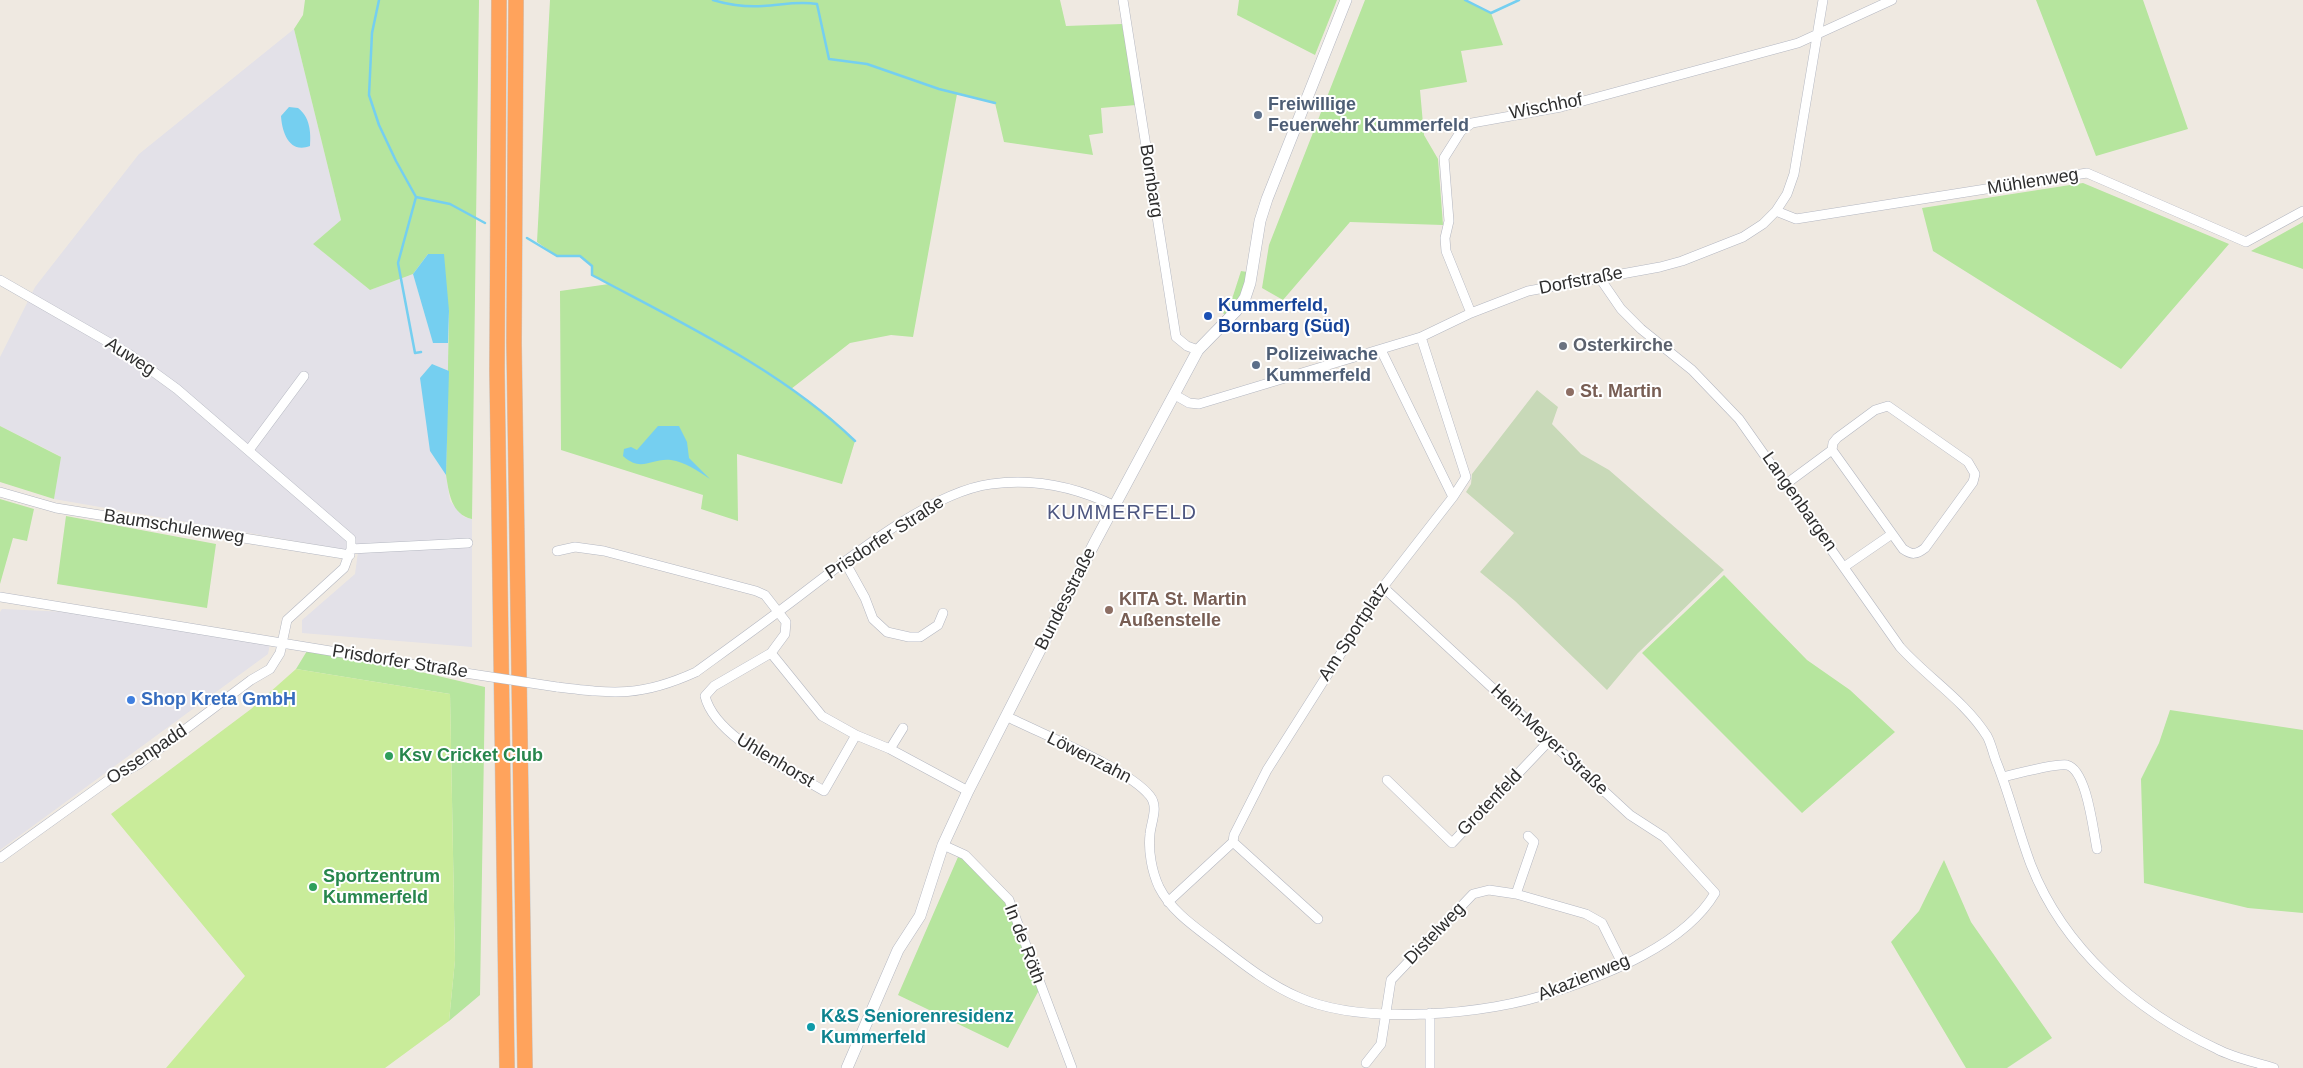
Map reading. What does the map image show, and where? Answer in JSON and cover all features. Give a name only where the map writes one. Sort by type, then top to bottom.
[{"type":"highway","points":[[499,0],[497,371],[508,1068]]},
{"type":"highway","points":[[516,0],[514,343],[525,1068]]},
{"type":"street","name":"Bornbarg","points":[[1123,0],[1176,337],[1187,346],[1198,350]]},
{"type":"street","name":"Bundesstraße","points":[[847,1068],[898,950],[920,916],[943,845],[1006,716],[1198,350],[1236,312],[1245,298],[1250,283],[1258,229],[1267,199],[1346,0]]},
{"type":"street","name":"Dorfstraße","points":[[1175,395],[1189,403],[1199,404],[1421,337],[1470,313],[1528,291],[1660,267],[1682,261],[1743,237],[1763,224],[1776,211],[1787,194],[1799,155],[1824,0]]},
{"type":"street","name":"Wischhof","points":[[1470,313],[1446,250],[1445,238],[1450,221],[1444,158],[1461,131],[1472,122],[1561,107],[1798,44],[1892,0]]},
{"type":"street","name":"Mühlenweg","points":[[1776,211],[1796,219],[2087,173],[2246,242],[2303,211]]},
{"type":"street","name":"Langenbargen","points":[[1599,277],[1621,309],[1641,329],[1692,370],[1719,396],[1761,448],[1900,648],[1918,668],[1950,694],[1987,737],[2003,777],[2032,865],[2053,912],[2089,957],[2117,985],[2150,1012],[2218,1050],[2274,1068]]},
{"type":"street","name":"Auweg","points":[[0,280],[129,354],[177,389],[351,539],[350,552]]},
{"type":"street","name":"Am Sportplatz","points":[[1168,902],[1233,842],[1234,835],[1266,770],[1383,587],[1453,497],[1466,477],[1421,337]]},
{"type":"street","points":[[1381,350],[1453,497]]},
{"type":"street","points":[[248,450],[304,376]]},
{"type":"street","points":[[1888,406],[1968,462],[1975,474],[1974,482],[1925,548],[1918,553],[1910,554],[1903,549],[1892,534],[1832,450],[1833,443],[1837,438],[1875,410],[1888,406]]},
{"type":"street","points":[[1786,484],[1832,450]]},
{"type":"street","name":"Prisdorfer Straße","points":[[0,598],[465,673],[610,694],[642,691],[668,685],[696,672],[845,562],[928,506],[957,493],[990,484],[1044,482],[1094,496],[1115,506]]},
{"type":"street","name":"Baumschulenweg","points":[[0,492],[56,508],[350,552],[468,543]]},
{"type":"street","points":[[1844,567],[1892,534]]},
{"type":"street","points":[[557,551],[575,547],[604,551],[765,595],[786,622],[786,634],[771,652],[822,716],[856,735],[890,749],[968,791]]},
{"type":"street","points":[[281,642],[287,620],[344,568],[350,552]]},
{"type":"street","points":[[845,562],[865,598],[873,619],[887,632],[909,637],[920,637],[938,625],[943,613]]},
{"type":"street","name":"Hein-Meyer-Straße","points":[[1383,587],[1630,815],[1664,838],[1715,893]]},
{"type":"street","name":"Ossenpadd","points":[[0,858],[110,779],[138,764],[251,680],[270,669],[280,653],[281,642]]},
{"type":"street","name":"Uhlenhorst","points":[[771,652],[714,686],[705,696],[708,709],[732,736],[824,791],[856,735]]},
{"type":"street","name":"Löwenzahn","points":[[1006,716],[1108,766],[1140,784],[1153,798],[1155,812],[1150,835],[1152,866],[1158,886],[1168,902]]},
{"type":"street","points":[[890,749],[903,728]]},
{"type":"street","name":"Grotenfeld","points":[[1387,780],[1452,843],[1549,741]]},
{"type":"street","points":[[2003,777],[2066,764],[2076,769],[2082,780],[2097,849]]},
{"type":"street","points":[[1233,842],[1318,918]]},
{"type":"street","points":[[1516,894],[1534,842]]},
{"type":"street","name":"In de Röth","points":[[943,845],[965,855],[1009,900],[1072,1068]]},
{"type":"street","name":"Distelweg","points":[[1366,1063],[1381,1044],[1391,980],[1473,894],[1489,890],[1516,894],[1586,914],[1602,923],[1622,966]]},
{"type":"street","name":"Akazienweg","points":[[1168,902],[1184,919],[1256,974],[1299,998],[1337,1009],[1385,1014],[1430,1013],[1536,999],[1622,966],[1659,946],[1704,910],[1715,893]]},
{"type":"street","points":[[1430,1013],[1430,1068]]},
{"type":"shaded area","points":[[294,29],[341,220],[313,244],[370,290],[413,274],[433,342],[448,343],[449,371],[432,364],[430,451],[446,475],[450,501],[464,517],[472,519],[472,647],[302,633],[302,620],[355,574],[358,552],[54,499],[60,456],[0,426],[0,357],[35,287],[139,154]]},
{"type":"shaded area","points":[[2,609],[89,613],[271,639],[268,654],[0,850],[0,612]]},
{"type":"green space","points":[[305,0],[479,0],[472,519],[455,508],[447,482],[449,311],[428,254],[413,274],[370,290],[313,244],[341,220],[294,29],[303,15]]},
{"type":"green space","points":[[550,0],[1060,0],[1066,26],[1122,24],[1136,105],[1101,108],[1103,133],[1089,135],[1093,155],[1004,142],[995,103],[957,94],[913,337],[891,335],[850,343],[791,389],[830,417],[855,441],[842,484],[737,454],[738,521],[701,509],[703,495],[561,450],[560,291],[609,284],[592,275],[592,266],[580,256],[557,256],[537,242]]},
{"type":"green space","points":[[1239,0],[1337,0],[1315,55],[1237,15]]},
{"type":"green space","points":[[1365,0],[1465,0],[1491,13],[1503,45],[1461,51],[1467,82],[1420,90],[1424,135],[1438,159],[1443,225],[1350,222],[1283,300],[1262,288],[1269,245]]},
{"type":"green space","points":[[2036,0],[2143,0],[2188,129],[2096,156]]},
{"type":"green space","points":[[2083,183],[2229,244],[2121,369],[1933,251],[1922,208]]},
{"type":"green space","points":[[2303,222],[2303,269],[2251,251]]},
{"type":"green space","points":[[1241,271],[1247,272],[1243,290],[1234,306],[1225,315],[1223,313],[1232,299]]},
{"type":"green space","points":[[1537,390],[1558,407],[1552,424],[1581,454],[1609,470],[1724,570],[1638,653],[1607,690],[1515,601],[1480,572],[1514,533],[1466,492],[1471,484],[1472,474]]},
{"type":"green space","points":[[0,426],[61,457],[54,499],[0,482]]},
{"type":"green space","points":[[0,499],[34,509],[27,541],[13,538],[0,584]]},
{"type":"green space","points":[[66,516],[216,544],[207,608],[57,584]]},
{"type":"green space","points":[[1724,575],[1807,660],[1850,690],[1895,732],[1802,813],[1642,653]]},
{"type":"green space","points":[[310,646],[485,687],[480,995],[449,1021],[455,960],[450,694],[296,669]]},
{"type":"green space","name":"Sportzentrum Kummerfeld","points":[[296,669],[450,694],[455,960],[449,1021],[385,1068],[166,1068],[245,976],[111,814],[251,709]]},
{"type":"green space","points":[[2170,710],[2303,730],[2303,913],[2248,908],[2144,883],[2141,779],[2159,743]]},
{"type":"green space","points":[[958,857],[963,859],[1005,902],[1039,990],[1008,1048],[898,995]]},
{"type":"green space","points":[[1944,860],[1971,922],[2052,1038],[2007,1068],[1966,1068],[1891,942],[1919,911]]},
{"type":"water","points":[[289,107],[298,108],[305,116],[310,130],[310,146],[297,147],[285,135],[281,116]]},
{"type":"water","points":[[428,254],[444,254],[449,311],[448,343],[433,343],[413,274]]},
{"type":"water","points":[[432,364],[449,371],[446,475],[430,451],[420,378]]},
{"type":"water","points":[[658,426],[679,426],[687,442],[689,458],[710,479],[691,467],[676,461],[664,460],[636,464],[623,456],[624,449],[631,447],[637,450]]},
{"type":"waterway","points":[[379,0],[372,33],[369,95],[379,125],[416,197],[398,263],[415,353],[421,352]]},
{"type":"waterway","points":[[713,0],[750,6],[796,3],[817,4],[829,59],[867,64],[939,89],[995,103]]},
{"type":"waterway","points":[[1465,0],[1491,13],[1519,0]]},
{"type":"waterway","points":[[416,197],[450,204],[485,223]]},
{"type":"waterway","points":[[527,238],[557,256],[580,256],[592,266],[592,275],[695,330],[763,370],[796,392],[855,441]]},
{"type":"place","name":"Freiwillige Feuerwehr Kummerfeld","points":[[1258,115]]},
{"type":"place","name":"Kummerfeld, Bornbarg (Süd)","points":[[1208,316]]},
{"type":"place","name":"Osterkirche","points":[[1563,346]]},
{"type":"place","name":"Polizeiwache Kummerfeld","points":[[1256,365]]},
{"type":"place","name":"St. Martin","points":[[1570,392]]},
{"type":"place","name":"KITA St. Martin Außenstelle","points":[[1109,610]]},
{"type":"place","name":"Shop Kreta GmbH","points":[[131,700]]},
{"type":"place","name":"Ksv Cricket Club","points":[[389,756]]},
{"type":"place","name":"Sportzentrum Kummerfeld","points":[[313,887]]},
{"type":"place","name":"K&S Seniorenresidenz Kummerfeld","points":[[811,1027]]},
{"type":"district","name":"KUMMERFELD","points":[[1122,513]]}]
